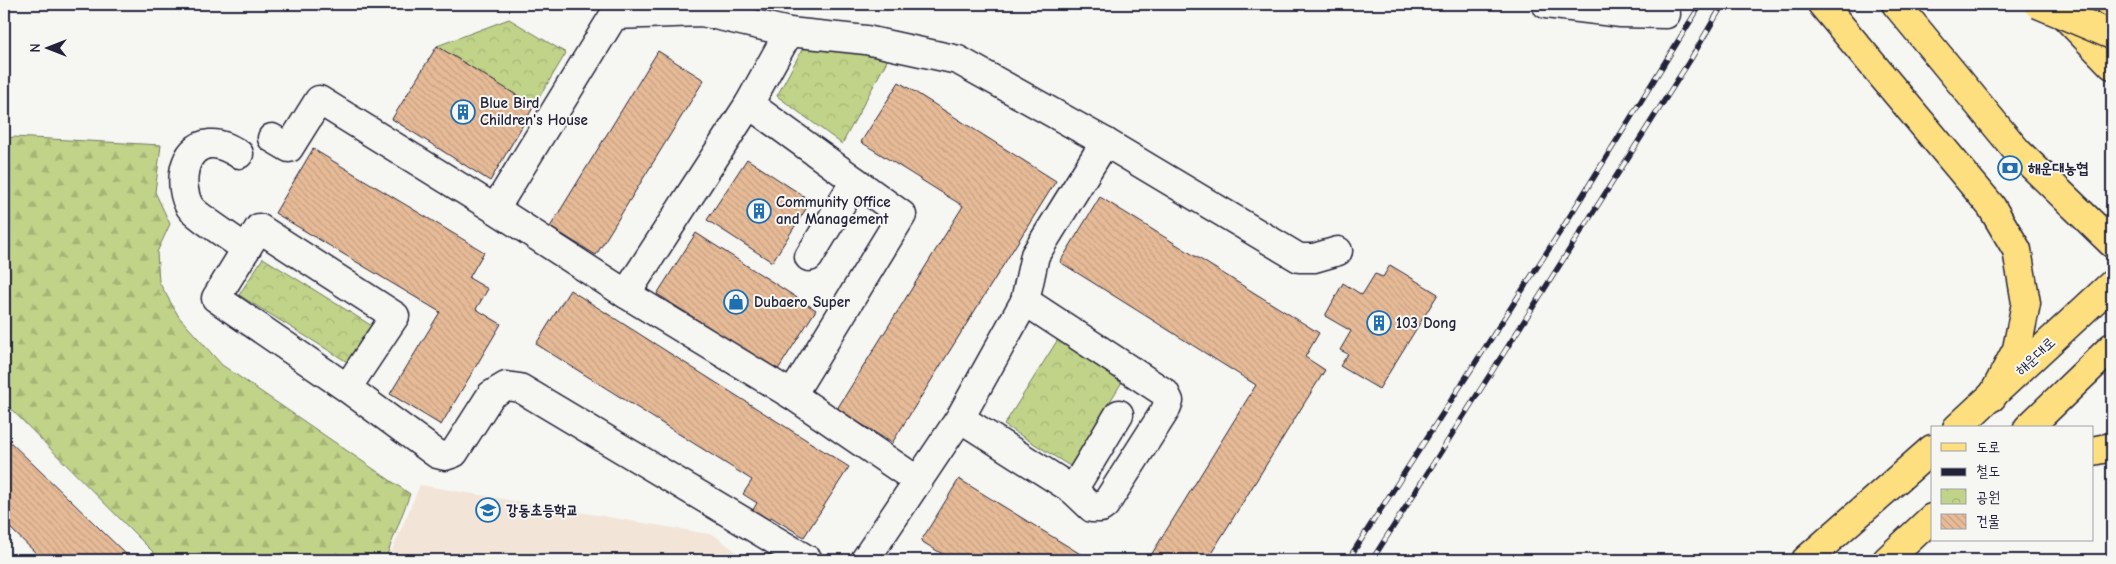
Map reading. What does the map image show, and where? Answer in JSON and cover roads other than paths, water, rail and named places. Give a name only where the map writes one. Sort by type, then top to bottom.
[{"type":"main road","points":[[1822,4],[1990,206],[2017,250],[2026,303],[2017,349],[1992,397]]},
{"type":"main road","points":[[1896,4],[2017,151],[2112,243]]},
{"type":"main road","points":[[2038,4],[2112,35]]},
{"type":"main road","points":[[2053,4],[2112,65]]},
{"type":"main road","name":"해운대로","points":[[1959,426],[2112,284]]},
{"type":"main road","points":[[2030,426],[2112,347]]},
{"type":"main road","points":[[2094,451],[2112,447]]},
{"type":"main road","points":[[1806,560],[1931,450]]},
{"type":"main road","points":[[1887,560],[1931,519]]},
{"type":"street","points":[[1546,4],[1621,13],[1666,14]]},
{"type":"street","points":[[495,209],[614,14],[702,12],[789,32],[866,40],[958,60],[1105,142],[1299,258],[1314,258],[1338,251]]},
{"type":"street","points":[[626,294],[749,104],[789,32]]},
{"type":"street","points":[[272,138],[289,148],[319,100],[495,209],[626,294],[792,395],[918,481]]},
{"type":"street","points":[[749,104],[902,215],[792,395]]},
{"type":"street","points":[[865,560],[960,418],[1025,301],[1035,256],[1105,142]]},
{"type":"street","points":[[240,154],[229,148],[210,144],[193,152],[183,171],[182,188],[190,209],[246,249]]},
{"type":"street","points":[[809,257],[855,181]]},
{"type":"street","points":[[347,388],[395,316],[259,228],[216,298],[347,388],[437,454],[445,456],[454,453],[491,395],[506,386],[520,388],[808,560]]},
{"type":"street","points":[[960,418],[1072,490],[1092,508],[1101,508],[1165,411],[1169,401],[1165,393],[1025,301]]},
{"type":"street","points":[[1072,490],[1119,414]]},
{"type":"railway","points":[[1348,560],[1565,224],[1701,4]]},
{"type":"railway","points":[[1372,560],[1692,57],[1723,4]]},
{"type":"place","name":"Blue Bird Children's House","points":[[463,112]]},
{"type":"place","name":"해운대농협","points":[[2010,168]]},
{"type":"place","name":"Community Office and Management","points":[[759,211]]},
{"type":"place","name":"Dubaero Super","points":[[736,302]]},
{"type":"place","name":"103 Dong","points":[[1379,323]]},
{"type":"place","name":"강동초등학교","points":[[488,510]]}]
